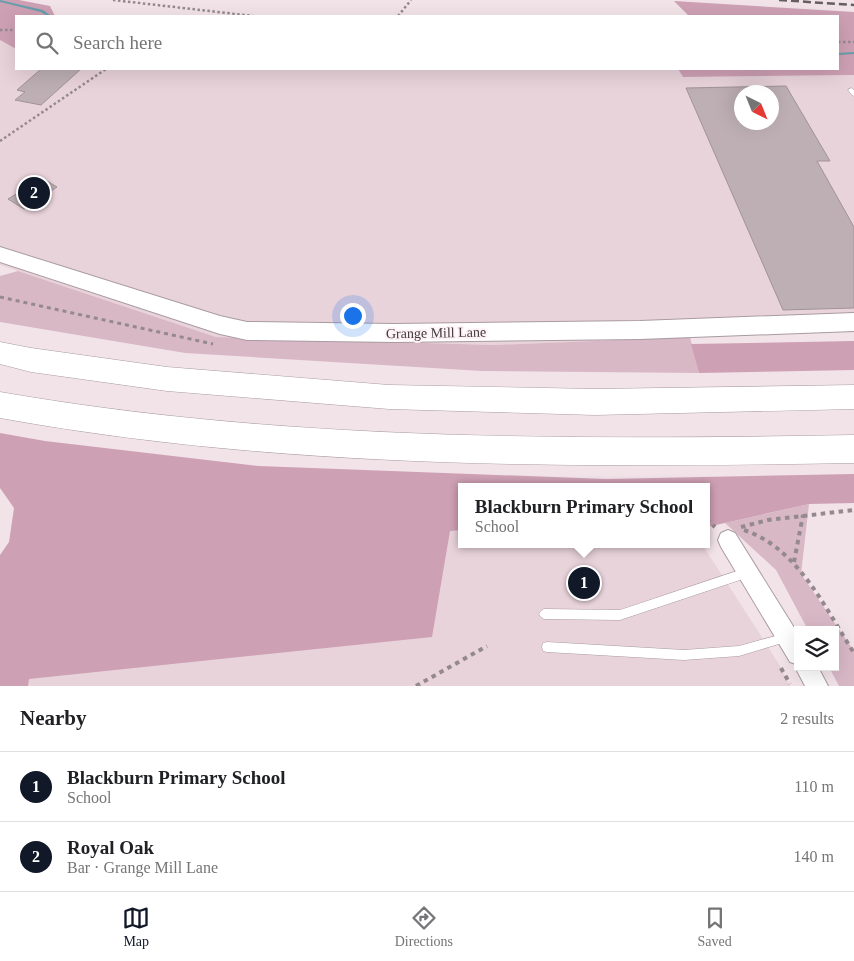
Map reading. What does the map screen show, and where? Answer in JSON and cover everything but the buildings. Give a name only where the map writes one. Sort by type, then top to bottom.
[{"type":"highway","points":[[0,353],[31,360],[167,379],[389,397],[595,402],[854,397]]},
{"type":"highway","points":[[0,405],[132,426],[255,438],[442,449],[770,451],[854,449]]},
{"type":"street","name":"Grange Mill Lane","points":[[0,254],[220,325],[247,331],[404,333],[630,330],[854,322]]},
{"type":"street","points":[[728,540],[793,646]]},
{"type":"street","points":[[808,671],[817,686]]},
{"type":"lane","points":[[544,614],[620,615],[748,572]]},
{"type":"lane","points":[[547,647],[684,655],[793,646]]},
{"type":"path","points":[[113,0],[244,15]]},
{"type":"path","points":[[399,15],[411,0]]},
{"type":"path","points":[[0,30],[15,30]]},
{"type":"path","points":[[839,42],[854,42]]},
{"type":"path","points":[[0,141],[105,70]]},
{"type":"path","points":[[854,510],[768,520],[737,529],[748,530],[771,540],[794,562],[854,653]]},
{"type":"path","points":[[794,562],[803,515]]},
{"type":"path","points":[[416,686],[487,646]]},
{"type":"shaded area","points":[[0,0],[19,0],[50,6],[54,15],[15,15],[15,48],[0,40]]},
{"type":"shaded area","points":[[674,1],[854,12],[854,75],[683,77],[679,70],[839,70],[839,15],[688,15]]},
{"type":"shaded area","points":[[0,40],[15,48],[15,70],[679,70],[683,77],[854,75],[854,331],[493,345],[216,337],[0,265]]},
{"type":"shaded area","points":[[18,271],[216,337],[493,345],[690,337],[699,373],[482,371],[185,353],[0,322],[0,276]]},
{"type":"shaded area","points":[[854,341],[854,370],[699,373],[691,344]]},
{"type":"shaded area","points":[[0,433],[45,441],[259,466],[606,479],[854,474],[854,503],[809,504],[710,526],[710,483],[458,483],[458,530],[450,531],[432,637],[29,679],[28,686],[0,686],[0,555],[9,542],[14,508],[0,488]]},
{"type":"shaded area","points":[[809,504],[801,574],[837,626],[806,626],[776,570],[725,523]]},
{"type":"shaded area","points":[[450,530],[458,530],[458,548],[705,548],[779,664],[790,686],[28,686],[28,679]]},
{"type":"shaded area","points":[[839,629],[854,651],[854,686],[839,686],[831,671],[839,671]]},
{"type":"waterway","points":[[0,1],[42,11],[48,15]]},
{"type":"waterway","points":[[839,54],[854,53]]},
{"type":"railway","points":[[779,0],[854,5]]},
{"type":"place","name":"Royal Oak","points":[[34,193]]},
{"type":"place","name":"Blackburn Primary School","points":[[584,583]]}]
